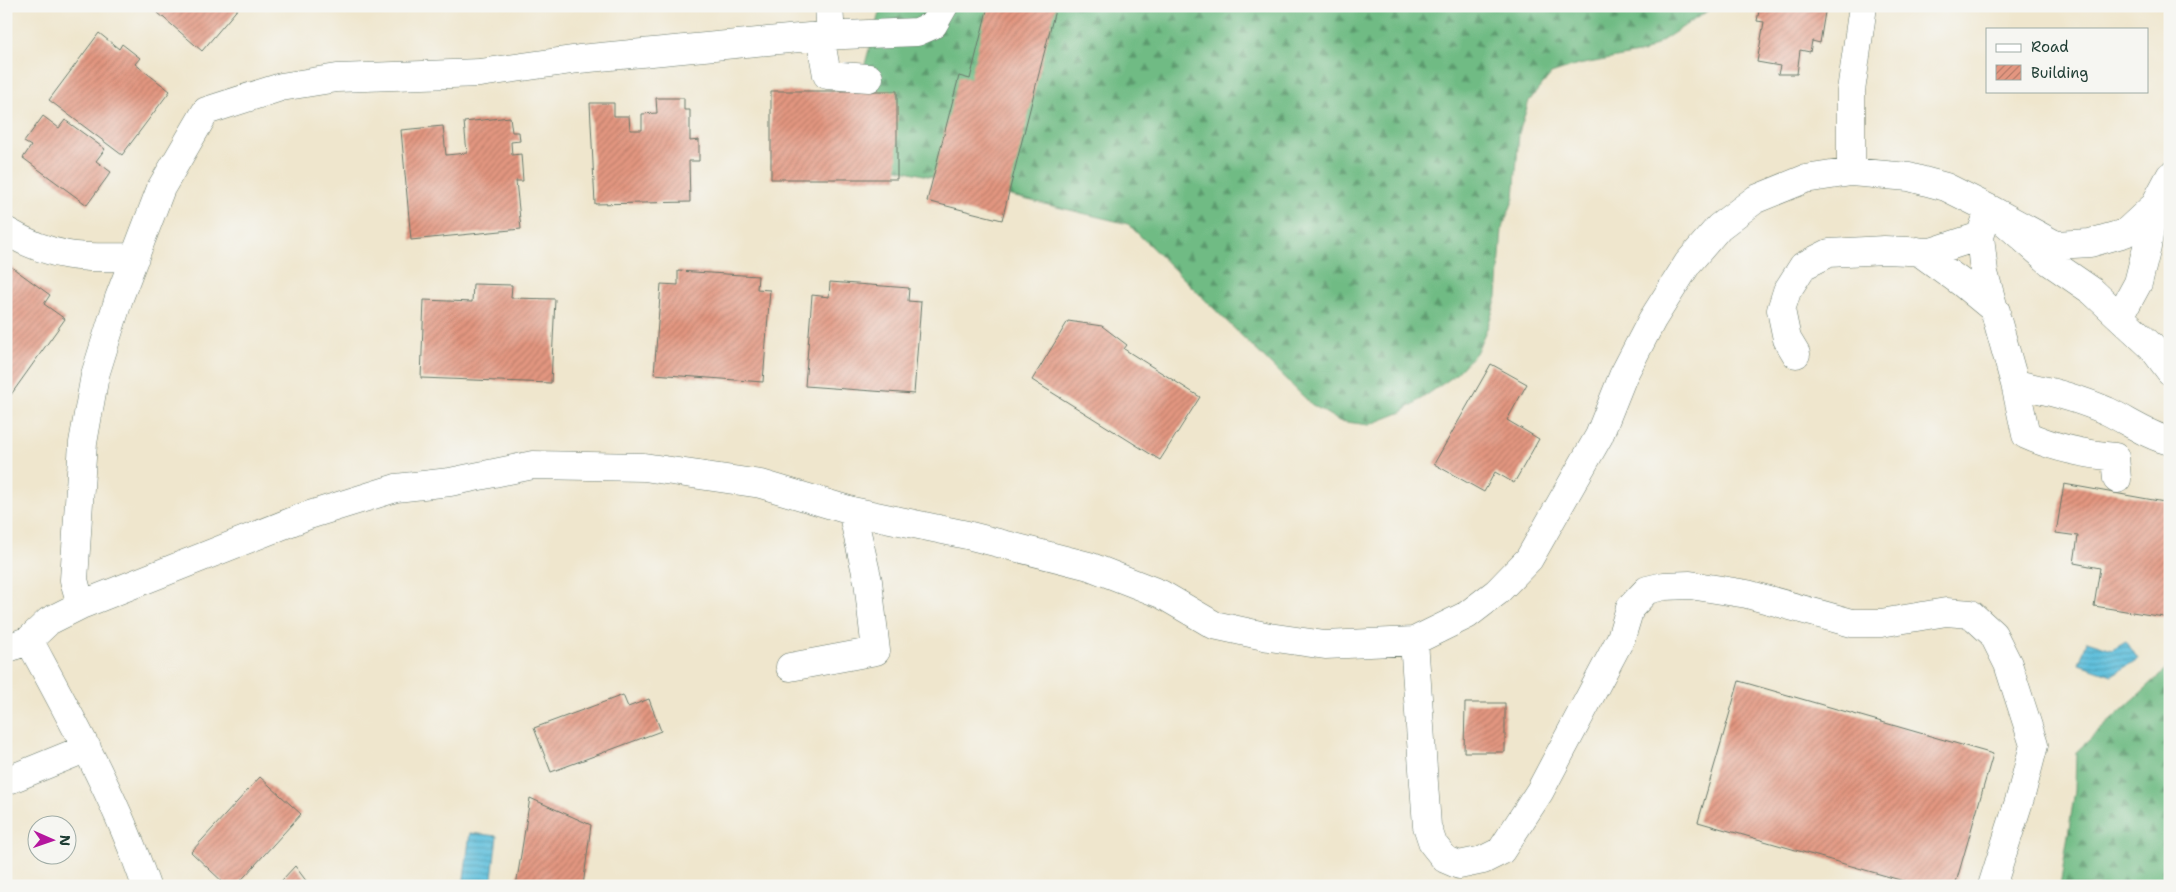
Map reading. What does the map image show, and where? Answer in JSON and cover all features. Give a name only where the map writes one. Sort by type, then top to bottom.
[{"type":"street","points":[[829,6],[826,36],[827,75],[869,78]]},
{"type":"street","points":[[81,605],[74,580],[83,443],[95,375],[119,298],[162,188],[206,111],[281,88],[337,78],[480,73],[579,59],[826,36],[917,32],[933,25],[944,6]]},
{"type":"street","points":[[1851,172],[1851,91],[1862,6]]},
{"type":"street","points":[[146,886],[130,840],[87,748],[18,645],[49,621],[81,605],[306,516],[396,488],[450,482],[533,465],[644,467],[760,484],[852,511],[968,535],[1089,566],[1161,594],[1214,625],[1269,637],[1325,645],[1414,641],[1467,616],[1497,592],[1529,559],[1599,436],[1623,376],[1652,320],[1688,262],[1718,227],[1756,199],[1805,178],[1851,172],[1918,180],[1946,187],[2056,245],[2090,243],[2125,233],[2154,206]]},
{"type":"street","points":[[2120,316],[2138,283],[2154,206],[2170,176]]},
{"type":"street","points":[[1990,209],[1980,236],[1984,273],[2015,384],[2026,435],[2043,443],[2078,453],[2115,457],[2117,478]]},
{"type":"street","points":[[1990,209],[2050,262],[2092,291],[2120,316],[2152,347],[2170,372]]},
{"type":"street","points":[[6,231],[23,241],[58,255],[98,258],[135,257]]},
{"type":"street","points":[[1796,354],[1787,338],[1781,310],[1787,291],[1803,266],[1829,253],[1874,250],[1931,252],[1980,236]]},
{"type":"street","points":[[1918,252],[1962,283],[1996,311]]},
{"type":"street","points":[[2015,384],[2046,390],[2106,411],[2142,430],[2170,441]]},
{"type":"street","points":[[790,667],[876,651],[868,581],[852,511]]},
{"type":"street","points":[[1414,641],[1427,826],[1433,844],[1445,860],[1458,865],[1483,860],[1501,851],[1540,791],[1621,638],[1630,608],[1647,590],[1664,586],[1690,585],[1747,594],[1852,623],[1882,623],[1946,612],[1971,614],[1993,634],[2008,664],[2034,745],[2022,794],[1992,886]]},
{"type":"street","points":[[6,781],[87,748]]},
{"type":"green space","points":[[881,6],[1715,6],[1643,53],[1578,65],[1551,74],[1529,101],[1519,133],[1514,198],[1502,229],[1497,297],[1488,326],[1476,353],[1454,376],[1402,412],[1369,425],[1339,421],[1311,404],[1128,224],[840,155]]},
{"type":"green space","points":[[2170,666],[2170,886],[2060,886],[2075,790],[2076,752]]},
{"type":"water","points":[[2087,641],[2112,649],[2126,641],[2138,659],[2112,675],[2079,664]]},
{"type":"water","points":[[470,833],[497,836],[491,886],[463,886]]},
{"type":"building","points":[[150,6],[240,6],[202,51]]},
{"type":"building","points":[[988,6],[1056,6],[1002,220],[927,201],[959,76],[970,79]]},
{"type":"building","points":[[1760,6],[1826,6],[1820,43],[1812,41],[1810,52],[1800,50],[1797,74],[1778,74],[1780,66],[1757,62],[1764,22],[1757,21]]},
{"type":"building","points":[[99,33],[119,49],[122,44],[140,58],[135,64],[170,91],[122,155],[49,100]]},
{"type":"building","points":[[771,91],[897,91],[897,179],[771,179]]},
{"type":"building","points":[[656,98],[684,98],[684,110],[690,110],[690,141],[699,140],[699,161],[689,161],[690,202],[595,204],[590,103],[614,103],[614,116],[629,116],[630,130],[642,130],[642,114],[657,113]]},
{"type":"building","points":[[43,116],[59,128],[65,120],[105,149],[96,161],[111,172],[87,205],[23,158],[31,146],[24,142]]},
{"type":"building","points":[[510,117],[512,132],[519,132],[520,141],[511,142],[512,155],[521,154],[523,181],[516,181],[521,229],[411,240],[401,130],[443,126],[446,155],[467,153],[464,122]]},
{"type":"building","points":[[6,263],[50,295],[44,304],[65,319],[10,396],[6,393]]},
{"type":"building","points":[[678,271],[758,276],[757,289],[770,290],[763,382],[654,374],[661,284],[678,285]]},
{"type":"building","points":[[830,282],[909,288],[908,301],[921,302],[914,394],[805,386],[812,295],[829,297]]},
{"type":"building","points":[[473,284],[512,285],[511,298],[555,299],[551,383],[421,378],[424,300],[472,302]]},
{"type":"building","points":[[1068,321],[1102,326],[1127,345],[1124,349],[1200,397],[1160,460],[1032,380]]},
{"type":"building","points":[[1491,364],[1527,384],[1507,420],[1539,439],[1514,483],[1495,472],[1484,492],[1434,464]]},
{"type":"building","points":[[2064,484],[2170,503],[2170,618],[2094,606],[2100,568],[2074,563],[2078,536],[2056,533]]},
{"type":"building","points":[[1739,681],[1993,754],[1955,886],[1921,886],[1698,822]]},
{"type":"building","points":[[623,695],[628,707],[649,699],[661,731],[551,772],[534,728]]},
{"type":"building","points":[[1465,703],[1505,703],[1505,752],[1464,752]]},
{"type":"building","points":[[260,777],[301,814],[236,886],[227,886],[191,852]]},
{"type":"building","points":[[530,798],[591,825],[583,886],[516,886]]},
{"type":"building","points":[[295,866],[310,886],[278,886],[283,879]]}]
